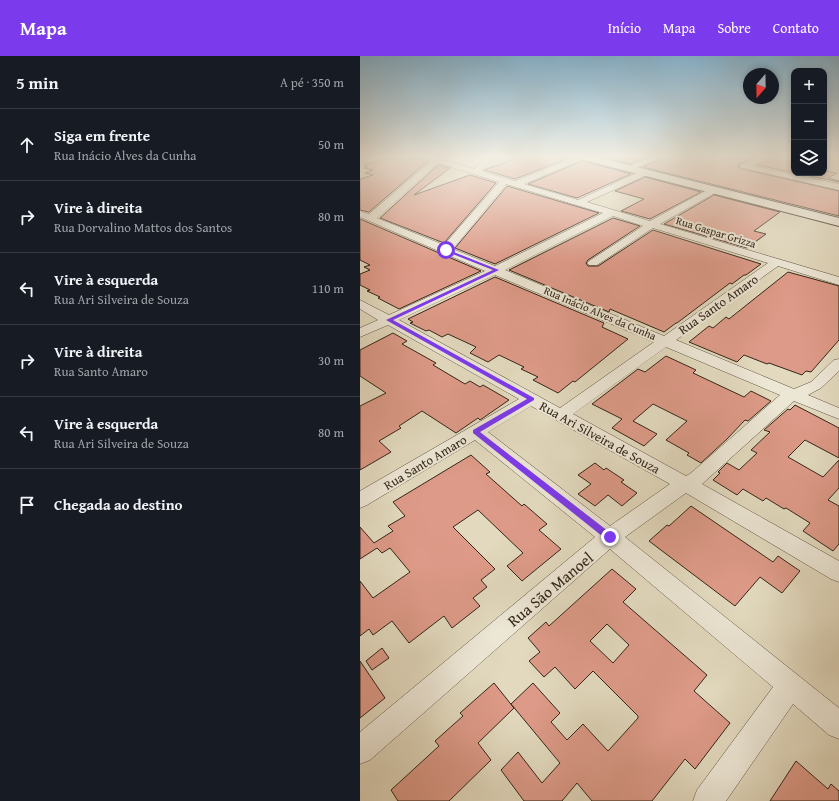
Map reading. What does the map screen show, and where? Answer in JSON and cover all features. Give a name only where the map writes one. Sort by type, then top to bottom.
[{"type":"street","points":[[365,217],[397,192]]},
{"type":"street","points":[[446,250],[495,192]]},
{"type":"street","name":"Rua Gaspar Grizza","points":[[541,192],[839,281]]},
{"type":"street","points":[[578,203],[603,192]]},
{"type":"street","points":[[593,263],[651,225],[711,192]]},
{"type":"street","points":[[715,192],[839,222]]},
{"type":"street","points":[[360,333],[496,270],[612,213]]},
{"type":"street","name":"Rua Inácio Alves da Cunha","points":[[365,217],[496,270],[839,414]]},
{"type":"street","name":"Rua Santo Amaro","points":[[561,415],[777,262]]},
{"type":"street","name":"Rua Ari Silveira de Souza","points":[[360,304],[685,484],[839,572]]},
{"type":"street","name":"Rua São Manoel","points":[[360,750],[610,537],[685,484],[698,478],[786,399],[816,384],[839,363]]},
{"type":"street","name":"Rua Santo Amaro","points":[[360,500],[531,399]]},
{"type":"street","points":[[476,432],[610,537],[839,725]]},
{"type":"street","points":[[708,801],[790,685]]},
{"type":"building","points":[[360,192],[392,192],[369,212],[360,210]]},
{"type":"building","points":[[409,192],[418,192],[414,195],[423,192],[488,192],[444,243],[380,218]]},
{"type":"building","points":[[502,192],[527,192],[599,213],[495,264],[455,248]]},
{"type":"building","points":[[555,192],[591,192],[577,198]]},
{"type":"building","points":[[618,192],[701,192],[650,219],[621,211],[644,199]]},
{"type":"building","points":[[742,192],[839,192],[839,216]]},
{"type":"building","points":[[714,195],[780,212],[754,231],[766,234],[747,248],[664,224]]},
{"type":"building","points":[[613,218],[640,226],[588,260],[586,263],[588,266],[598,266],[653,230],[761,264],[732,284],[730,283],[664,332],[610,309],[609,312],[509,270]]},
{"type":"building","points":[[360,219],[481,271],[399,309],[378,298],[380,297],[367,291],[370,290],[360,285],[360,274],[370,270],[364,267],[370,265],[360,260]]},
{"type":"building","points":[[788,272],[839,286],[839,340],[811,372],[806,371],[802,375],[744,355],[737,362],[689,342],[709,326],[713,328],[726,317],[729,319]]},
{"type":"building","points":[[495,277],[604,323],[602,327],[628,339],[575,382],[573,381],[558,393],[533,380],[538,377],[521,369],[524,367],[499,355],[488,362],[470,353],[476,347],[448,334],[442,337],[429,330],[426,331],[410,323],[413,322],[408,319]]},
{"type":"building","points":[[393,333],[407,341],[402,344],[436,363],[433,365],[465,384],[470,381],[480,387],[483,385],[509,400],[480,420],[478,418],[456,433],[422,411],[399,426],[401,428],[379,441],[391,452],[360,470],[360,406],[386,393],[360,376],[360,350]]},
{"type":"building","points":[[666,356],[696,370],[693,373],[744,397],[751,391],[771,401],[748,421],[745,420],[701,463],[687,455],[689,453],[666,440],[687,421],[653,404],[633,421],[657,434],[644,446],[612,428],[622,419],[592,404],[638,369],[645,372]]},
{"type":"building","points":[[795,405],[839,428],[839,458],[805,440],[788,457],[823,477],[839,460],[839,488],[828,500],[839,506],[839,544],[833,551],[803,531],[810,523],[786,508],[784,509],[766,498],[763,501],[743,489],[737,495],[713,480],[720,473],[718,472],[727,463],[739,470],[757,453],[751,450],[770,432],[764,430],[788,409],[790,410]]},
{"type":"building","points":[[471,455],[490,472],[486,474],[522,506],[524,504],[547,524],[539,530],[561,549],[522,581],[507,566],[523,553],[478,510],[453,527],[495,569],[481,580],[487,587],[473,598],[480,606],[452,628],[444,616],[409,643],[392,621],[373,635],[369,629],[360,636],[360,581],[373,598],[410,572],[390,548],[382,553],[377,548],[360,559],[360,527],[374,543],[393,531],[388,526],[405,516],[393,502]]},
{"type":"building","points":[[595,463],[604,470],[606,468],[624,480],[621,482],[637,493],[622,506],[608,495],[595,506],[578,494],[591,484],[578,475]]},
{"type":"building","points":[[691,506],[773,562],[778,556],[800,571],[782,593],[760,577],[735,606],[649,541],[667,525],[669,526]]},
{"type":"building","points":[[612,569],[636,589],[623,602],[707,675],[694,691],[730,723],[695,769],[685,759],[652,801],[592,801],[577,783],[562,801],[524,801],[501,770],[518,752],[542,783],[560,763],[511,704],[533,683],[560,713],[551,722],[567,740],[583,724],[608,751],[638,718],[638,716],[593,671],[575,689],[555,667],[544,677],[529,661],[540,652],[528,638],[546,622],[549,626]],"holes":[[[607,624],[629,645],[613,663],[590,641]]]},
{"type":"building","points":[[382,648],[389,658],[372,670],[366,661]]},
{"type":"building","points":[[360,661],[385,698],[360,718]]},
{"type":"building","points":[[494,683],[514,708],[478,743],[491,760],[449,801],[398,801],[391,790],[439,746],[435,741],[463,716],[460,713]]},
{"type":"building","points":[[796,761],[828,789],[831,784],[839,791],[839,801],[770,801]]},
{"type":"route","points":[[446,250],[496,270],[389,320],[531,399],[476,432],[610,537]]}]
